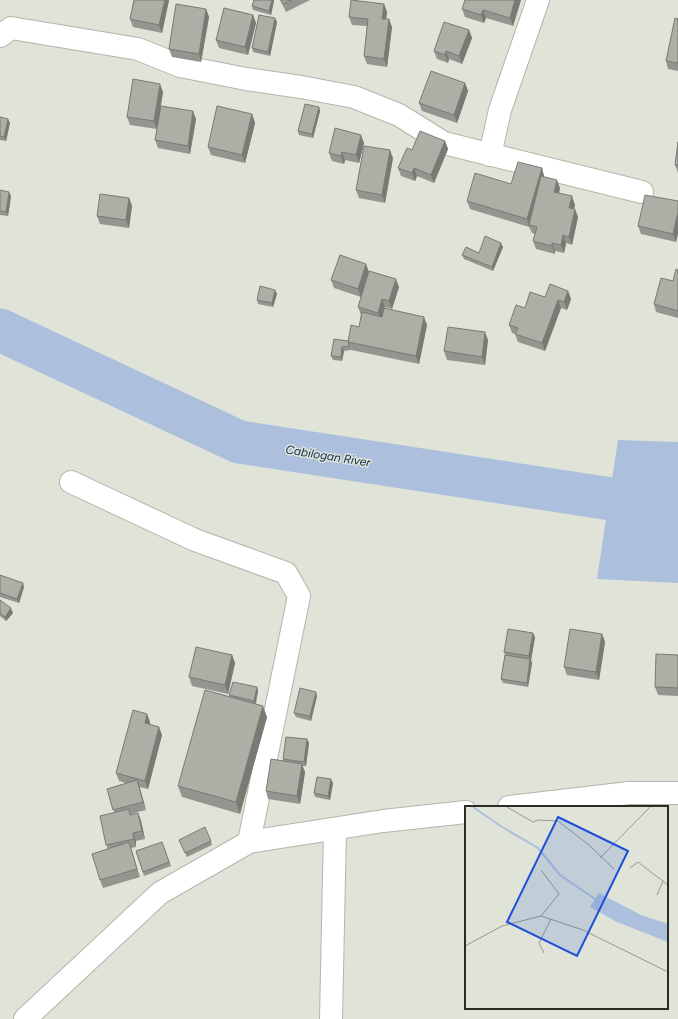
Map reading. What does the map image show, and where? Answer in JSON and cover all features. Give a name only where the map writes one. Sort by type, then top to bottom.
[{"type":"street","points":[[490,155],[500,110],[538,0]]},
{"type":"street","points":[[0,36],[11,28],[138,49],[180,66],[246,79],[354,97],[399,115],[444,143],[642,192]]},
{"type":"street","points":[[72,482],[195,540],[286,573],[299,596],[249,842]]},
{"type":"street","points":[[518,806],[629,793],[678,794]]},
{"type":"street","points":[[25,1019],[160,893],[249,842],[383,821],[465,812]]},
{"type":"street","points":[[331,1019],[335,829]]},
{"type":"water","points":[[618,440],[678,442],[678,583],[597,579]]},
{"type":"building","points":[[134,0],[165,0],[159,25],[130,19]]},
{"type":"building","points":[[254,0],[272,0],[269,11],[252,6]]},
{"type":"building","points":[[281,0],[291,0],[283,4]]},
{"type":"building","points":[[351,0],[384,4],[382,19],[389,19],[384,59],[364,56],[368,19],[349,17]]},
{"type":"building","points":[[465,0],[515,0],[510,18],[483,10],[481,15],[462,9]]},
{"type":"building","points":[[176,4],[206,9],[199,54],[169,49]]},
{"type":"building","points":[[224,8],[253,15],[245,47],[216,40]]},
{"type":"building","points":[[259,15],[275,18],[268,52],[252,48]]},
{"type":"building","points":[[675,18],[678,19],[678,63],[666,61]]},
{"type":"building","points":[[444,22],[469,30],[459,56],[446,51],[445,55],[434,51]]},
{"type":"building","points":[[431,71],[465,83],[454,115],[419,103]]},
{"type":"building","points":[[133,79],[160,84],[154,121],[127,117]]},
{"type":"building","points":[[305,104],[319,107],[312,134],[298,131]]},
{"type":"building","points":[[161,106],[193,111],[188,146],[155,140]]},
{"type":"building","points":[[217,106],[252,114],[242,155],[208,147]]},
{"type":"building","points":[[0,117],[8,119],[4,137],[0,136]]},
{"type":"building","points":[[335,128],[361,135],[356,155],[342,152],[341,156],[329,153]]},
{"type":"building","points":[[420,131],[445,141],[431,175],[414,168],[412,173],[398,168],[407,148],[412,150]]},
{"type":"building","points":[[678,142],[678,165],[675,165]]},
{"type":"building","points":[[364,146],[390,150],[382,195],[356,190]]},
{"type":"building","points":[[518,162],[542,168],[527,219],[467,201],[475,173],[511,184]]},
{"type":"building","points":[[541,176],[557,180],[554,192],[572,196],[569,208],[575,209],[569,237],[563,235],[561,245],[552,243],[552,246],[533,241],[537,227],[529,225]]},
{"type":"building","points":[[0,190],[9,192],[6,212],[0,211]]},
{"type":"building","points":[[100,194],[129,198],[126,220],[97,216]]},
{"type":"building","points":[[645,195],[678,201],[678,212],[673,234],[638,226]]},
{"type":"building","points":[[485,236],[501,243],[492,267],[462,255],[466,247],[479,253]]},
{"type":"building","points":[[340,255],[366,264],[358,289],[331,280]]},
{"type":"building","points":[[676,269],[678,270],[678,311],[654,304],[661,278],[673,281]]},
{"type":"building","points":[[369,271],[396,279],[389,301],[382,299],[378,313],[358,307]]},
{"type":"building","points":[[550,284],[568,291],[564,302],[558,300],[542,343],[515,334],[518,328],[509,325],[516,305],[525,308],[530,292],[545,297]]},
{"type":"building","points":[[260,286],[275,290],[272,303],[257,300]]},
{"type":"building","points":[[384,308],[424,317],[416,356],[348,342],[351,325],[359,327],[362,312],[382,317]]},
{"type":"building","points":[[448,327],[485,332],[482,357],[444,351]]},
{"type":"building","points":[[334,339],[348,341],[349,346],[342,347],[341,357],[331,356]]},
{"type":"building","points":[[0,575],[23,583],[17,599],[0,593]]},
{"type":"building","points":[[0,600],[11,608],[5,617],[0,613]]},
{"type":"building","points":[[508,629],[533,633],[529,656],[504,652]]},
{"type":"building","points":[[570,629],[602,634],[596,672],[564,667]]},
{"type":"building","points":[[196,647],[232,655],[225,685],[189,677]]},
{"type":"building","points":[[656,654],[678,655],[678,688],[655,687]]},
{"type":"building","points":[[505,655],[530,659],[527,683],[501,679]]},
{"type":"building","points":[[233,682],[257,687],[254,701],[229,695]]},
{"type":"building","points":[[300,688],[316,692],[310,716],[294,713]]},
{"type":"building","points":[[205,690],[263,706],[236,802],[178,786]]},
{"type":"building","points":[[133,710],[147,714],[145,723],[159,727],[145,781],[116,773]]},
{"type":"building","points":[[286,737],[307,739],[304,762],[283,759]]},
{"type":"building","points":[[271,759],[302,764],[297,796],[266,791]]},
{"type":"building","points":[[317,777],[331,779],[328,796],[314,793]]},
{"type":"building","points":[[137,780],[143,802],[113,810],[107,789]]},
{"type":"building","points":[[129,809],[130,815],[138,813],[142,831],[133,833],[134,839],[106,845],[100,816]]},
{"type":"building","points":[[205,827],[211,841],[185,853],[179,840]]},
{"type":"building","points":[[129,842],[137,869],[100,880],[92,854]]},
{"type":"building","points":[[162,842],[169,862],[143,872],[136,851]]},
{"type":"waterway","name":"Cabilogan River","points":[[0,330],[239,442],[631,502],[678,505]]}]
